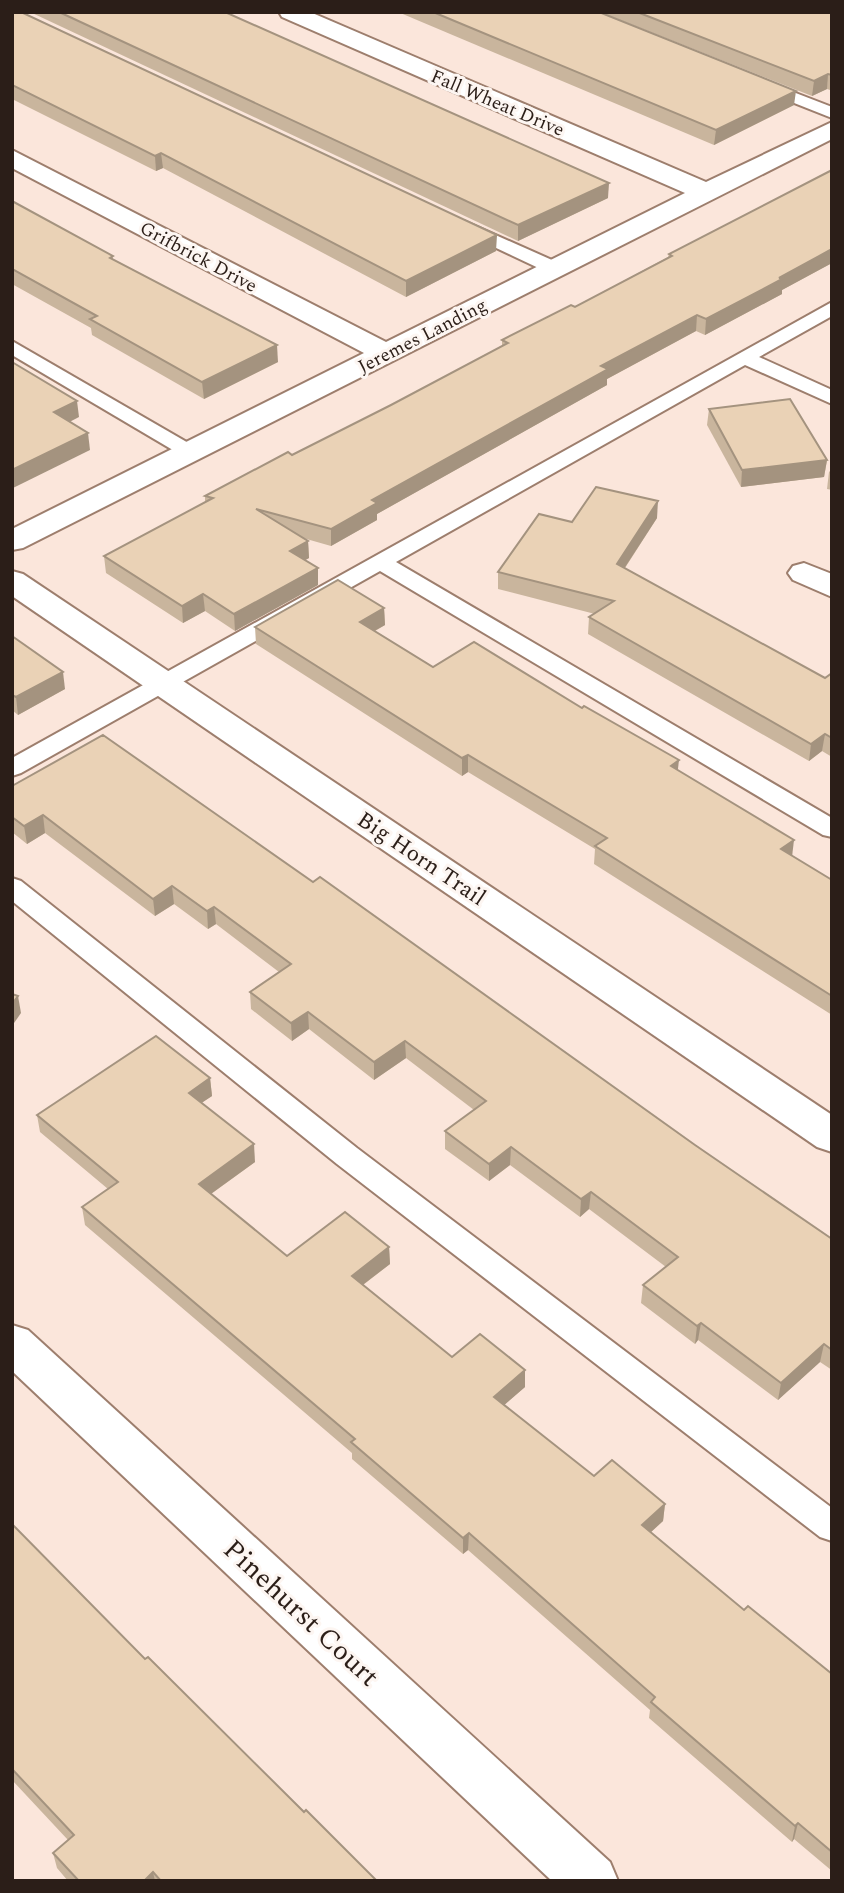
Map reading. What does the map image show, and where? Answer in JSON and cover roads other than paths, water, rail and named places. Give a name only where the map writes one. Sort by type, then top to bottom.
[{"type":"street","name":"Fall Wheat Drive","points":[[289,12],[706,192]]},
{"type":"street","name":"Jeremes Landing","points":[[12,541],[832,129]]},
{"type":"street","name":"Grifbrick Drive","points":[[12,158],[386,353]]},
{"type":"street","name":"Big Horn Trail","points":[[12,581],[832,1136]]},
{"type":"street","name":"Pinehurst Court","points":[[12,1343],[591,1881]]},
{"type":"lane","points":[[743,78],[832,113]]},
{"type":"lane","points":[[445,217],[554,268]]},
{"type":"lane","points":[[12,768],[832,308]]},
{"type":"lane","points":[[12,347],[191,452]]},
{"type":"lane","points":[[744,357],[832,398]]},
{"type":"lane","points":[[381,562],[832,829]]},
{"type":"lane","points":[[12,887],[348,1156],[832,1527]]}]
